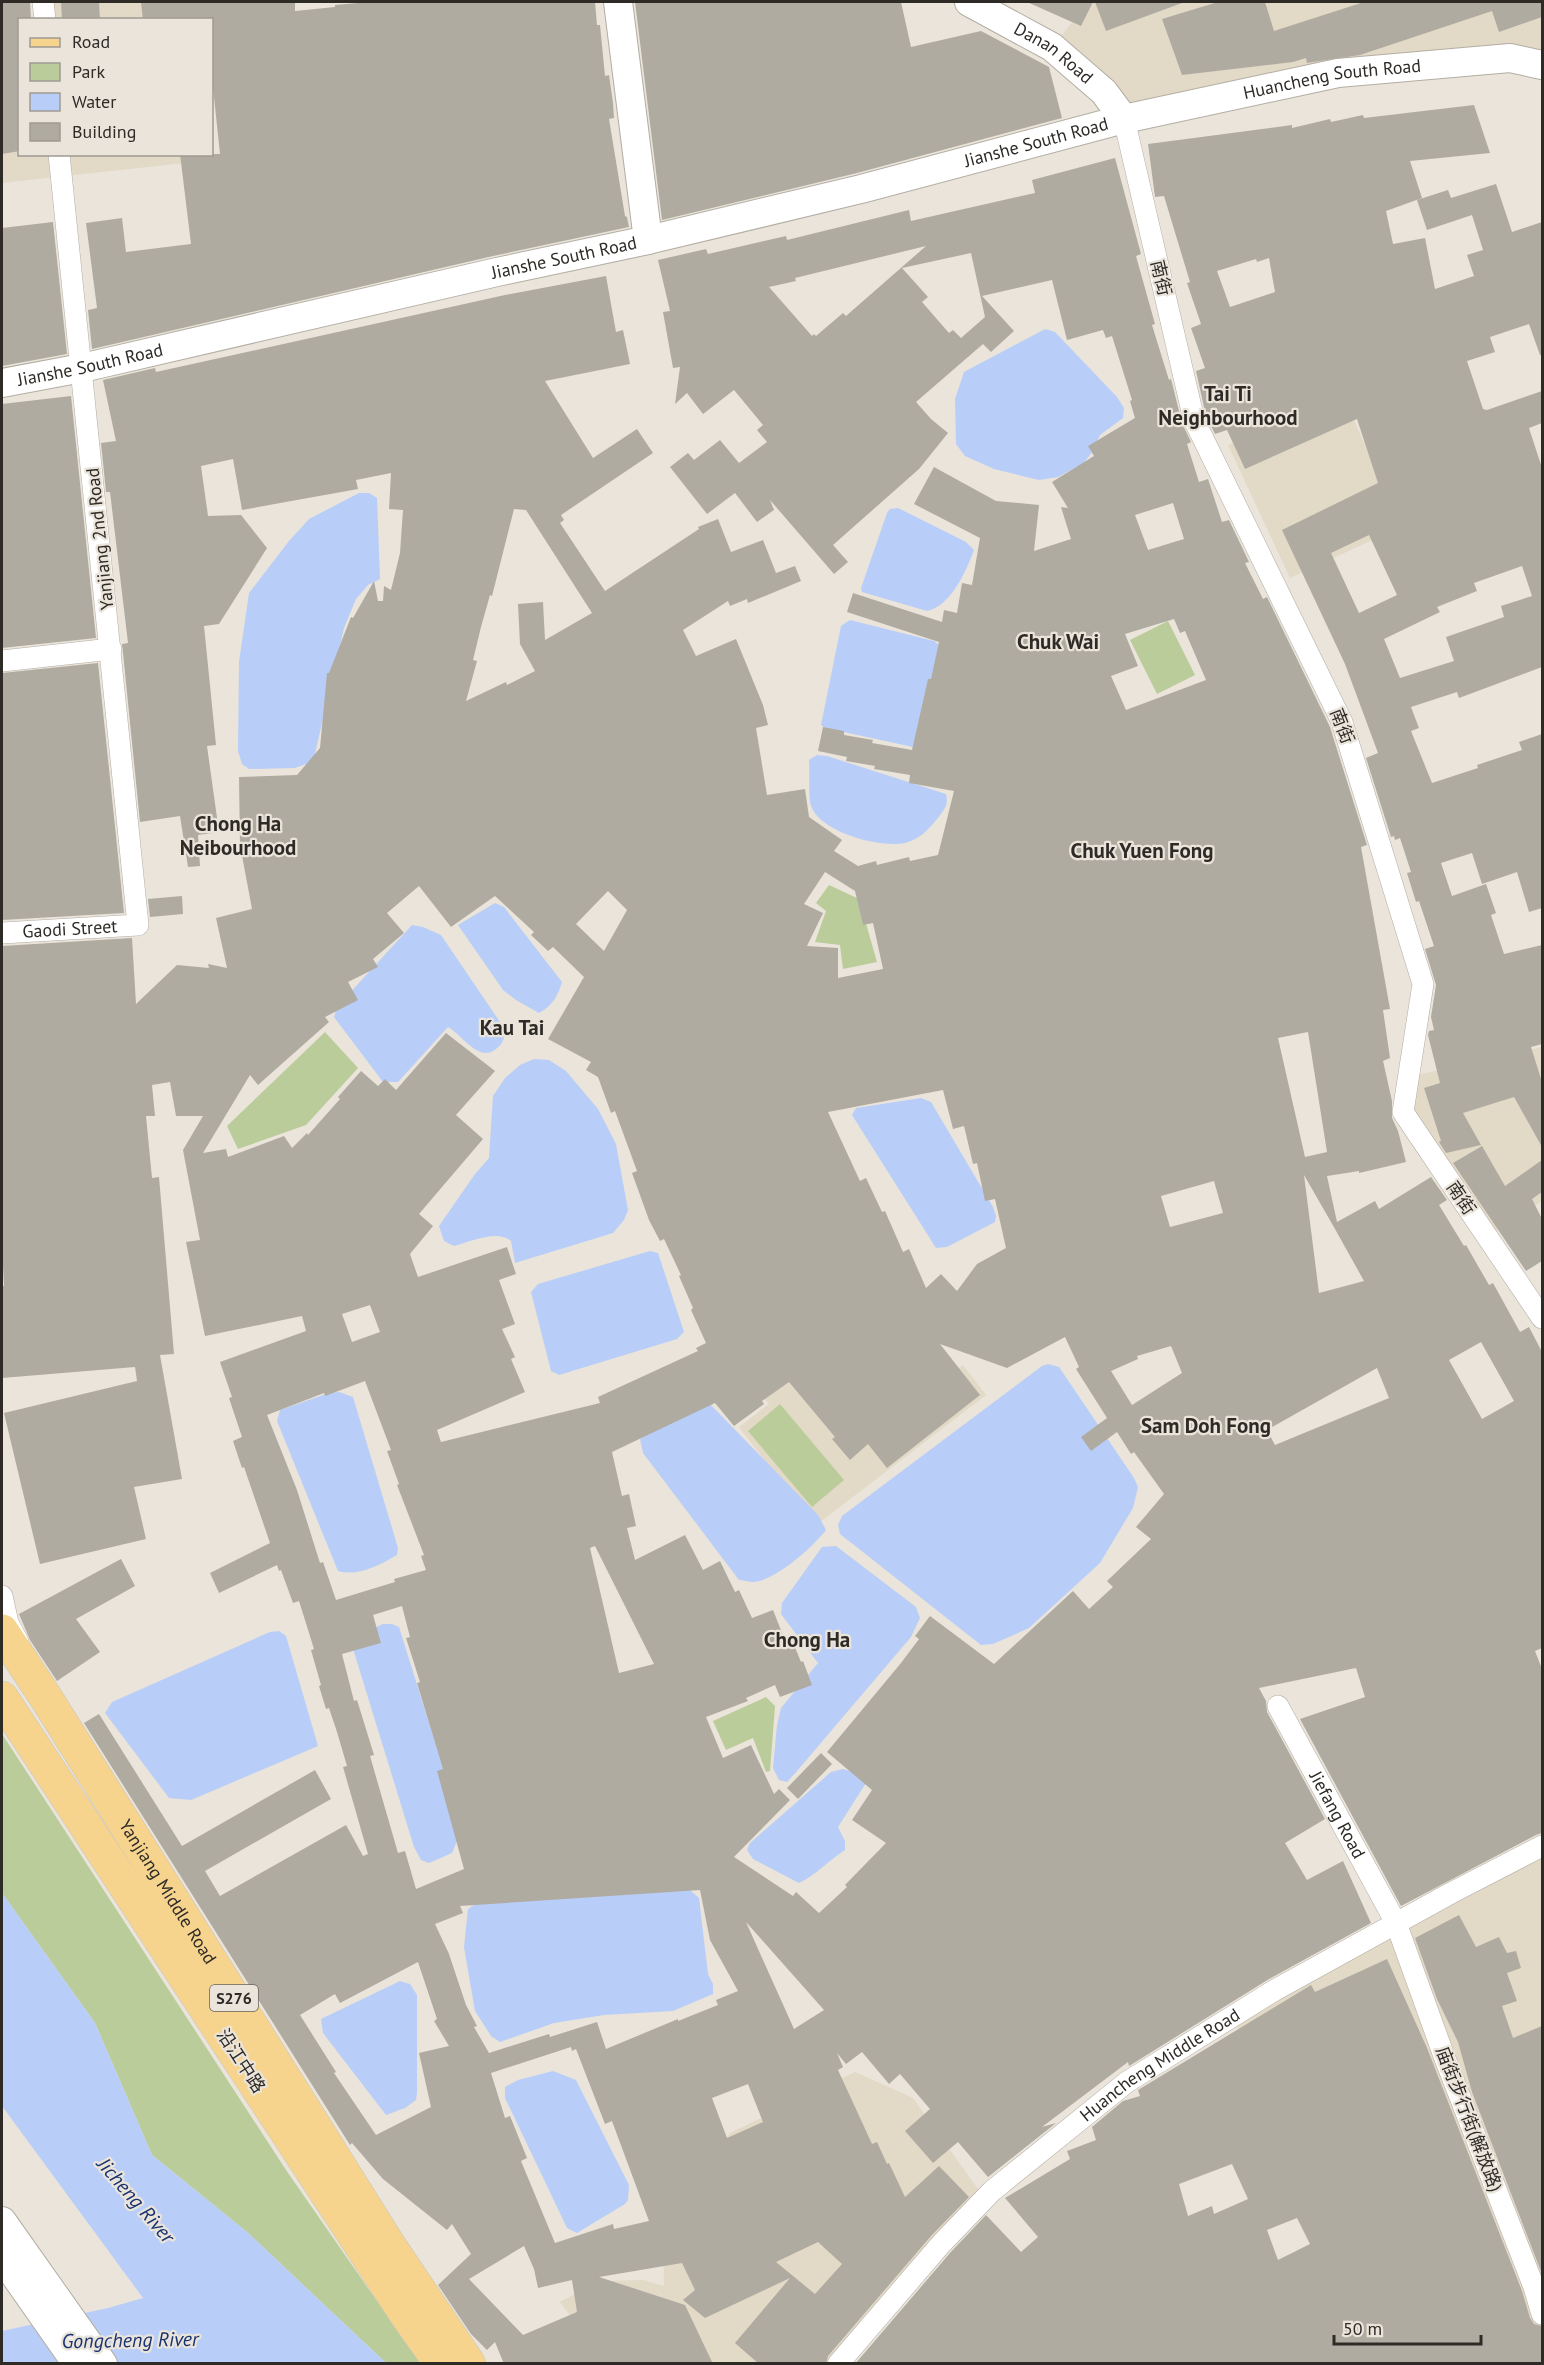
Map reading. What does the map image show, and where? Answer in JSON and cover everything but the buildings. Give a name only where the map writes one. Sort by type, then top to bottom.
[{"type":"main road","name":"Yanjiang Middle Road","points":[[2,1631],[389,2245],[469,2364]]},
{"type":"main road","name":"沿江中路","points":[[2,1698],[407,2316],[441,2364]]},
{"type":"street","points":[[43,2],[45,18]]},
{"type":"street","points":[[618,2],[648,240]]},
{"type":"street","name":"Danan Road","points":[[969,2],[1052,47],[1104,92],[1124,119]]},
{"type":"street","points":[[1052,47],[1110,86],[1133,98],[1155,106],[1187,106]]},
{"type":"street","points":[[1052,47],[1078,81],[1085,102],[1083,112],[1073,127],[1059,136]]},
{"type":"street","name":"Huancheng South Road","points":[[1124,119],[1338,73],[1510,58],[1542,65]]},
{"type":"street","name":"Jianshe South Road","points":[[2,383],[82,368],[485,275],[648,240],[861,189],[1124,119]]},
{"type":"street","name":"南街","points":[[1124,119],[1194,420],[1342,722],[1423,984],[1403,1113],[1542,1318]]},
{"type":"street","name":"Yanjiang 2nd Road","points":[[59,156],[138,925]]},
{"type":"street","points":[[2,661],[111,649]]},
{"type":"street","name":"Gaodi Street","points":[[2,933],[138,925]]},
{"type":"street","points":[[2,1596],[8,1623],[48,1701]]},
{"type":"street","name":"Jiefang Road","points":[[1278,1706],[1396,1923]]},
{"type":"street","name":"Huancheng Middle Road","points":[[838,2364],[941,2244],[992,2191],[1127,2082],[1275,1990],[1542,1846]]},
{"type":"street","name":"庙街步行街(解放路)","points":[[1396,1923],[1444,2056],[1534,2287],[1542,2314]]},
{"type":"street","points":[[2,2221],[77,2364]]},
{"type":"street","points":[[2,2257],[34,2284],[103,2364]]},
{"type":"shaded area","points":[[43,2],[194,2],[196,18],[45,18]]},
{"type":"shaded area","points":[[1089,2],[1542,2],[1542,65],[1510,58],[1124,119],[1052,47]]},
{"type":"shaded area","points":[[18,48],[18,156],[210,156],[211,160],[2,183],[2,50]]},
{"type":"shaded area","points":[[1341,393],[1403,526],[1290,578],[1228,445]]},
{"type":"shaded area","points":[[1542,1047],[1542,1201],[1487,1237],[1403,1112],[1408,1077]]},
{"type":"shaded area","points":[[806,1345],[875,1433],[963,1365],[986,1395],[815,1526],[739,1427],[769,1404],[754,1385]]},
{"type":"shaded area","points":[[1542,1846],[1542,2363],[1425,2363],[1294,2135],[1232,2017]]},
{"type":"shaded area","points":[[855,2072],[913,2098],[985,2199],[838,2363],[722,2364],[720,2361],[715,2364],[596,2363],[584,2335],[560,2302],[599,2281],[643,2280],[664,2286],[663,2218],[730,2133]]},
{"type":"green space","points":[[1168,621],[1195,675],[1157,694],[1130,640]]},
{"type":"green space","points":[[829,885],[859,899],[877,962],[843,969],[840,945],[815,942],[826,911],[816,903]]},
{"type":"green space","points":[[325,1032],[358,1068],[306,1125],[238,1149],[227,1126]]},
{"type":"green space","points":[[780,1404],[844,1480],[812,1507],[748,1431]]},
{"type":"green space","points":[[766,1697],[775,1706],[770,1771],[766,1772],[753,1738],[726,1750],[713,1721]]},
{"type":"green space","points":[[2,1734],[286,2170],[420,2363],[386,2363],[247,2232],[152,2155],[95,2023],[2,1893]]},
{"type":"water","points":[[1045,329],[1055,332],[1117,397],[1124,408],[1123,418],[1100,435],[1084,463],[1058,477],[1039,480],[994,469],[965,456],[956,444],[955,399],[964,372]]},
{"type":"water","points":[[359,493],[369,493],[377,498],[380,579],[368,585],[356,599],[344,628],[314,758],[309,763],[295,768],[249,769],[242,764],[238,751],[239,662],[249,593],[309,519]]},
{"type":"water","points":[[898,508],[966,542],[974,550],[957,587],[936,608],[927,611],[862,592],[861,588],[887,513],[890,509]]},
{"type":"water","points":[[850,620],[934,641],[939,645],[942,657],[913,747],[825,728],[821,725],[841,626]]},
{"type":"water","points":[[817,755],[827,756],[946,794],[945,807],[923,834],[905,843],[867,841],[839,831],[817,816],[811,806],[809,760]]},
{"type":"water","points":[[495,903],[504,907],[562,982],[554,1000],[539,1013],[503,990],[458,925]]},
{"type":"water","points":[[412,925],[441,935],[504,1028],[504,1037],[496,1049],[483,1053],[448,1027],[398,1082],[383,1082],[334,1017],[337,1007]]},
{"type":"water","points":[[534,1059],[549,1060],[566,1071],[598,1109],[616,1144],[628,1210],[624,1220],[613,1233],[515,1263],[511,1241],[505,1238],[491,1236],[454,1246],[444,1241],[439,1226],[475,1174],[489,1158],[493,1096],[505,1078],[520,1065]]},
{"type":"water","points":[[921,1098],[931,1102],[993,1207],[996,1216],[995,1222],[947,1247],[936,1248],[852,1115],[856,1108]]},
{"type":"water","points":[[650,1251],[658,1253],[684,1332],[677,1339],[559,1375],[551,1371],[531,1292],[538,1284]]},
{"type":"water","points":[[1048,1364],[1059,1367],[1134,1478],[1138,1487],[1133,1508],[1100,1563],[1029,1628],[993,1644],[981,1645],[840,1534],[838,1525],[842,1516],[1042,1366]]},
{"type":"water","points":[[339,1392],[353,1397],[398,1548],[397,1555],[390,1559],[368,1569],[353,1572],[338,1571],[277,1421],[280,1410],[329,1393]]},
{"type":"water","points":[[709,1403],[818,1515],[826,1530],[793,1562],[762,1580],[753,1582],[739,1580],[643,1453],[640,1439],[696,1404]]},
{"type":"water","points":[[836,1546],[916,1607],[920,1618],[911,1637],[787,1782],[779,1780],[773,1768],[781,1708],[818,1663],[781,1614],[782,1603],[822,1547]]},
{"type":"water","points":[[383,1624],[399,1627],[462,1829],[452,1853],[429,1863],[421,1860],[414,1847],[354,1652],[353,1637]]},
{"type":"water","points":[[279,1631],[286,1636],[318,1746],[191,1800],[169,1798],[105,1713],[112,1702],[270,1632]]},
{"type":"water","points":[[843,1769],[854,1772],[866,1783],[838,1827],[845,1841],[845,1850],[799,1883],[753,1859],[747,1850],[750,1843],[831,1772]]},
{"type":"water","points":[[690,1890],[699,1898],[708,1974],[713,1984],[713,1994],[673,2011],[604,2015],[554,2023],[500,2042],[491,2036],[475,2011],[464,1947],[468,1909],[482,1900]]},
{"type":"water","points":[[2,1893],[95,2023],[152,2155],[247,2232],[386,2363],[2,2363],[2,2331],[143,2298],[2,2106]]},
{"type":"water","points":[[400,1981],[410,1984],[417,1995],[417,2093],[416,2100],[405,2108],[386,2115],[323,2033],[321,2019]]},
{"type":"water","points":[[553,2071],[576,2080],[629,2185],[628,2200],[625,2204],[577,2233],[567,2228],[505,2098],[505,2087],[518,2080]]},
{"type":"district","name":"Tai Ti Neighbourhood","points":[[1228,406]]},
{"type":"district","name":"Chuk Wai","points":[[1058,642]]},
{"type":"district","name":"Chong Ha Neibourhood","points":[[238,836]]},
{"type":"district","name":"Chuk Yuen Fong","points":[[1142,851]]},
{"type":"district","name":"Kau Tai","points":[[512,1028]]},
{"type":"district","name":"Sam Doh Fong","points":[[1206,1426]]},
{"type":"district","name":"Chong Ha","points":[[807,1640]]},
{"type":"water label","name":"Jicheng River","points":[[136,2200]]},
{"type":"water label","name":"Gongcheng River","points":[[130,2340]]}]
